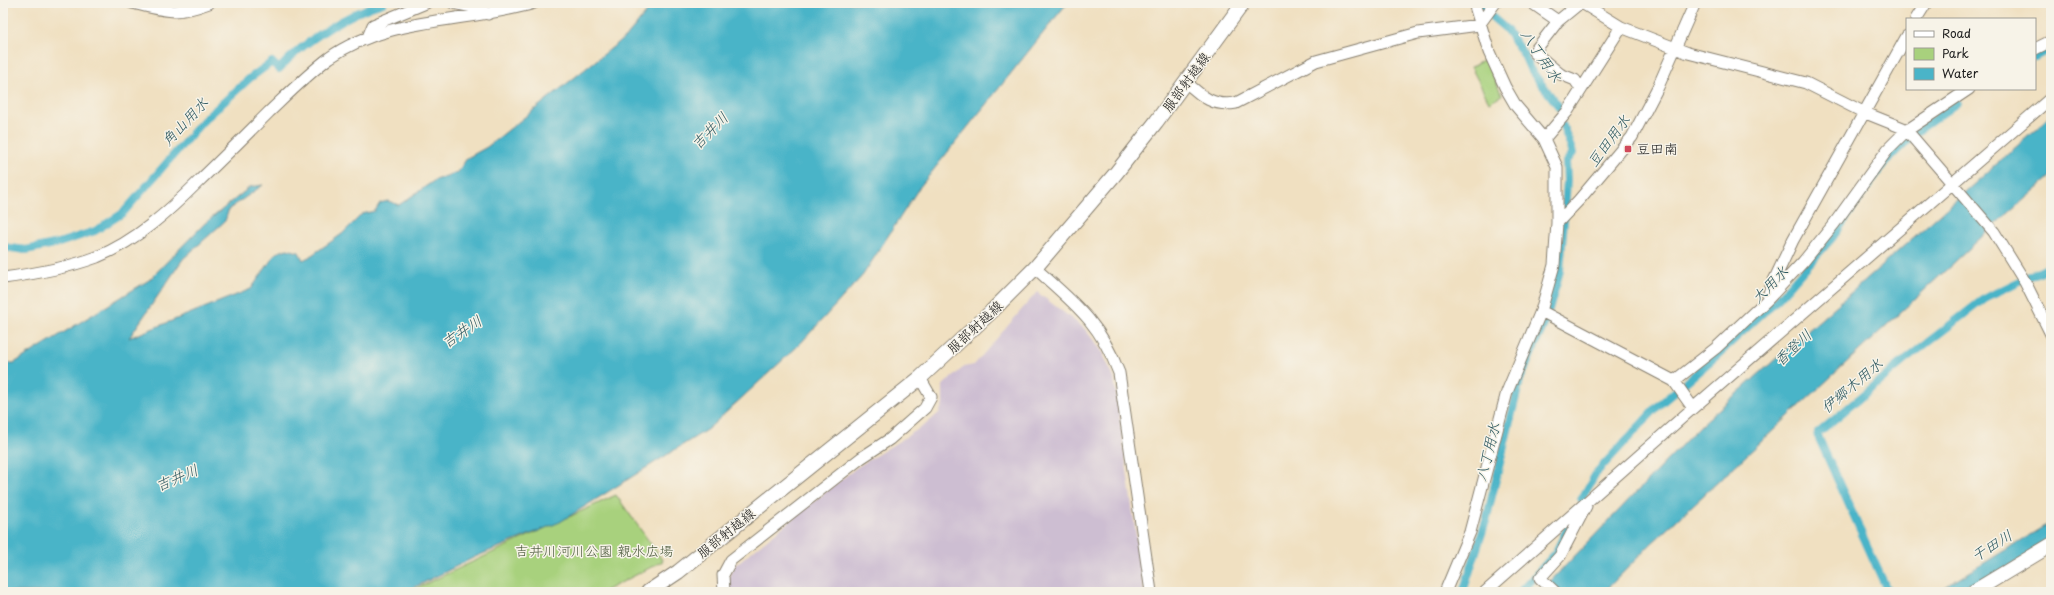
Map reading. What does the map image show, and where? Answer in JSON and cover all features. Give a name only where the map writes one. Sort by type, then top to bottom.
[{"type":"main road","name":"服部射越線","points":[[648,592],[678,572],[920,378],[991,312],[1035,268],[1116,173],[1186,82],[1243,3]]},
{"type":"main road","points":[[1973,592],[2051,545]]},
{"type":"street","points":[[132,3],[171,12],[188,11],[209,3]]},
{"type":"street","points":[[368,37],[373,25],[426,3]]},
{"type":"street","points":[[453,3],[478,8],[488,14]]},
{"type":"street","points":[[3,278],[63,267],[97,257],[127,241],[154,223],[181,199],[289,93],[329,58],[368,37],[397,29],[488,14],[534,3]]},
{"type":"street","points":[[1445,592],[1470,532],[1507,392],[1541,311],[1554,265],[1557,223],[1557,167],[1544,139],[1516,106],[1489,52],[1479,25],[1474,3]]},
{"type":"street","points":[[1186,82],[1211,101],[1224,105],[1236,103],[1316,61],[1418,33],[1479,25],[1495,3]]},
{"type":"street","points":[[1532,3],[1558,20]]},
{"type":"street","points":[[1581,89],[1574,80],[1560,74],[1534,52],[1558,20],[1581,3],[1621,27],[1675,48],[1734,66],[1786,76],[1806,83],[1909,134],[1994,232],[2025,282],[2051,334]]},
{"type":"street","points":[[1557,223],[1579,200],[1632,137],[1695,3]]},
{"type":"street","points":[[1917,18],[1926,3]]},
{"type":"street","points":[[1544,139],[1567,112],[1581,89],[1596,69],[1621,27]]},
{"type":"street","points":[[1767,300],[1771,287],[1793,240],[1863,112],[1906,38]]},
{"type":"street","points":[[2036,48],[2051,41]]},
{"type":"street","points":[[1677,386],[1767,300],[1803,262],[1834,224],[1888,149],[1968,90]]},
{"type":"street","points":[[1485,592],[1693,408],[1954,186],[2051,98]]},
{"type":"street","points":[[1035,268],[1086,314],[1102,334],[1119,373],[1151,592]]},
{"type":"street","points":[[1541,311],[1677,386],[1693,408]]},
{"type":"street","points":[[724,592],[723,575],[731,560],[861,458],[890,439],[925,408],[931,397],[920,378]]},
{"type":"street","points":[[1555,592],[1540,578],[1560,556],[1588,502]]},
{"type":"shaded area","points":[[1037,292],[1084,328],[1101,350],[1114,378],[1144,592],[729,592],[729,576],[735,565],[856,468],[925,425],[939,413],[943,404],[943,385],[964,367],[974,365]]},
{"type":"green space","points":[[1486,59],[1502,95],[1489,102],[1471,67]]},
{"type":"green space","name":"吉井川河川公園 親水広場","points":[[616,495],[663,561],[603,592],[408,592]]},
{"type":"water","name":"吉井川","points":[[654,3],[1069,3],[1064,7],[919,188],[863,275],[799,345],[708,429],[560,522],[475,557],[405,592],[3,592],[3,363],[14,363],[149,280],[204,224],[250,187],[263,185],[229,209],[225,221],[183,259],[129,338],[251,289],[276,253],[287,249],[299,252],[303,260],[309,257],[342,234],[362,214],[375,211],[380,203],[388,201],[399,205],[435,180],[458,172],[467,158],[487,147],[628,35]]},
{"type":"water","name":"香登川","points":[[2051,116],[2051,176],[1986,233],[1652,543],[1604,592],[1540,592],[1701,425]]},
{"type":"water","points":[[2051,522],[2051,541],[1968,592],[1937,592]]},
{"type":"waterway","name":"角山用水","points":[[3,247],[26,250],[59,243],[95,231],[123,213],[203,121],[250,78],[272,62],[279,69],[300,49],[341,21],[383,3]]},
{"type":"waterway","name":"八丁用水","points":[[1482,3],[1484,8]]},
{"type":"waterway","name":"八丁用水","points":[[1492,17],[1506,29],[1524,55],[1530,69],[1563,112]]},
{"type":"waterway","name":"大用水","points":[[2036,56],[2051,48]]},
{"type":"waterway","name":"大用水","points":[[1581,500],[1597,472],[1658,406],[1713,359],[1779,298],[1833,237],[1885,162],[1915,133],[1957,103]]},
{"type":"waterway","name":"八丁用水","points":[[1563,126],[1573,153],[1566,162],[1567,180],[1565,210]]},
{"type":"waterway","name":"八丁用水","points":[[1549,310],[1560,271],[1564,219]]},
{"type":"waterway","name":"伊郷木用水","points":[[1888,592],[1817,434],[1905,360],[1985,298],[2051,266]]},
{"type":"waterway","name":"八丁用水","points":[[1463,592],[1486,521],[1520,380],[1546,320]]},
{"type":"waterway","name":"大用水","points":[[1520,592],[1555,554],[1568,527]]},
{"type":"place","name":"豆田南","points":[[1628,149]]},
{"type":"water label","name":"豆田用水","points":[[1609,141]]},
{"type":"water label","name":"干田川","points":[[1992,546]]}]
